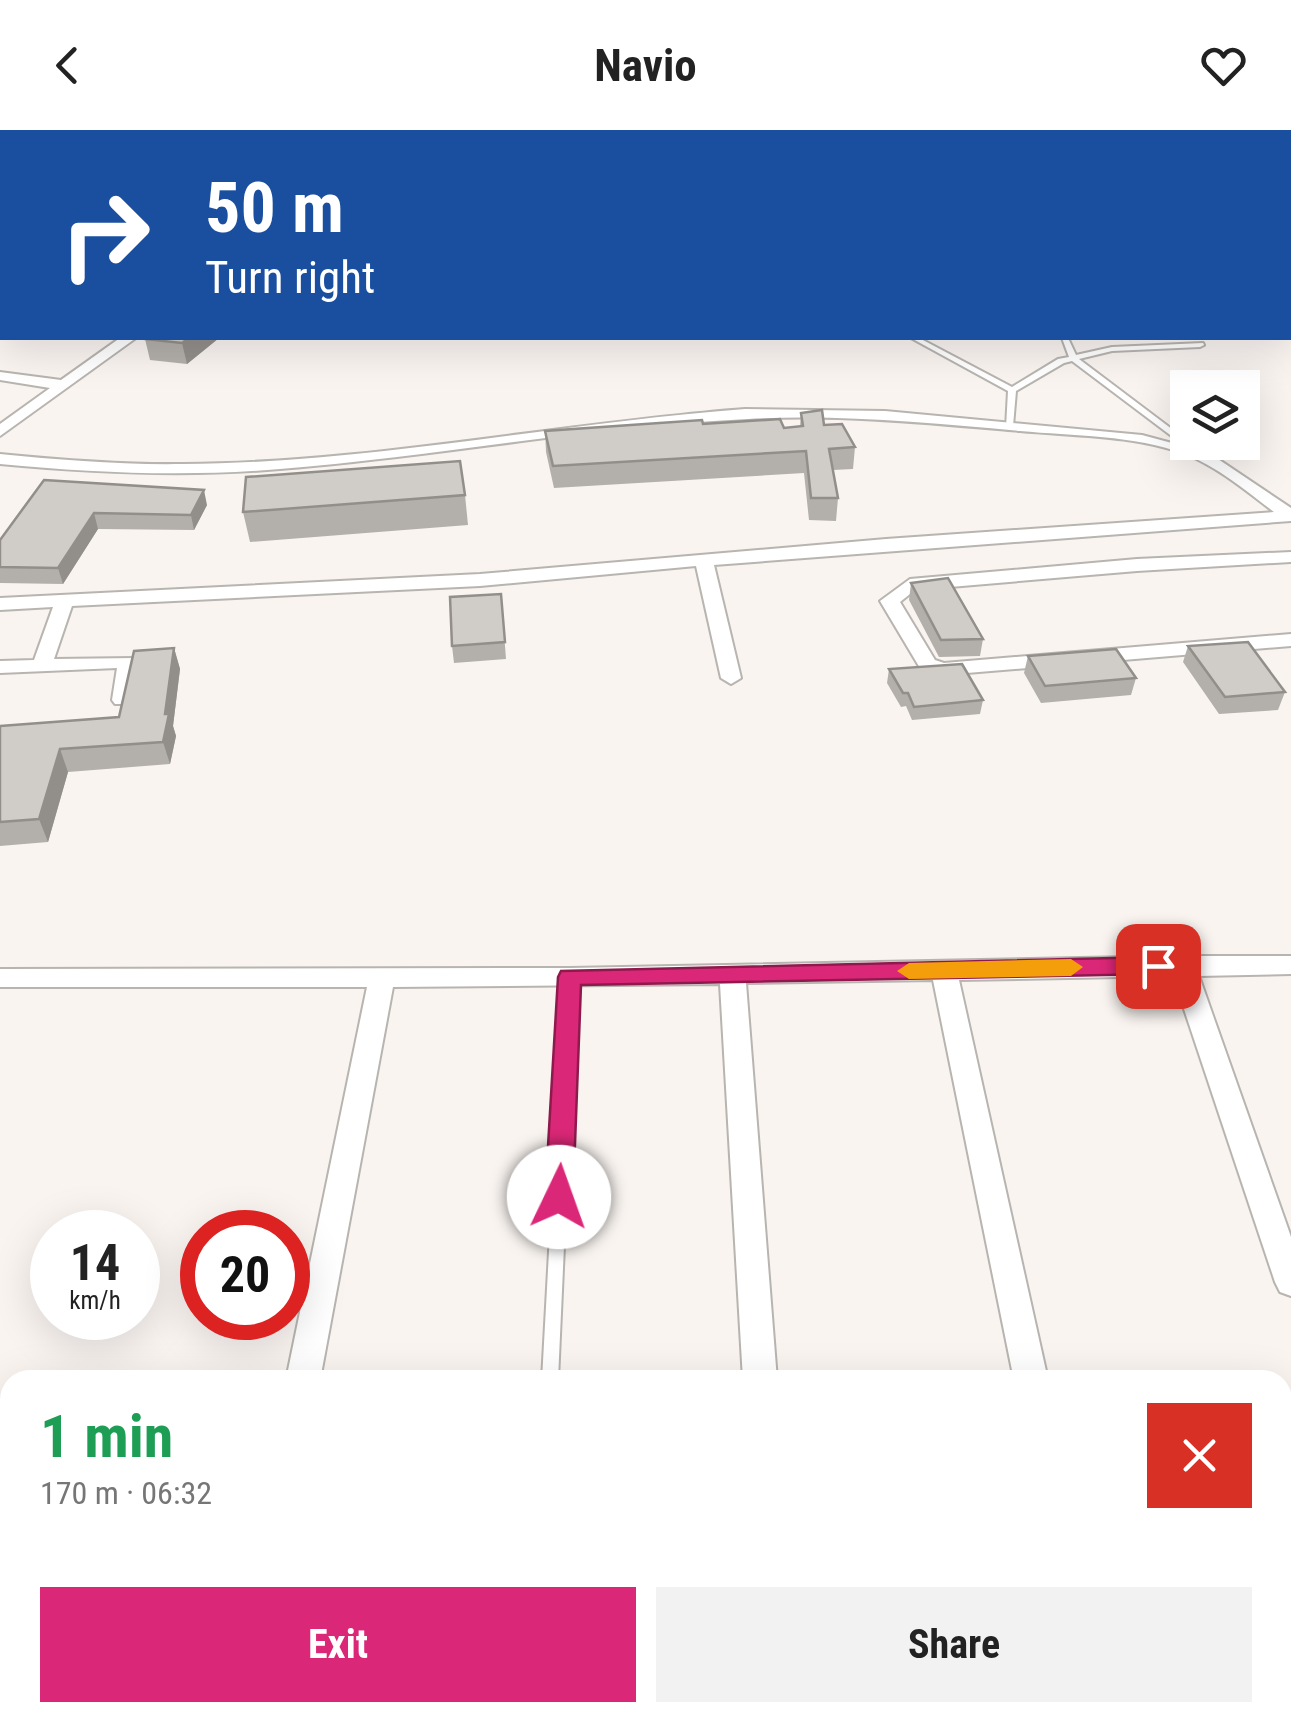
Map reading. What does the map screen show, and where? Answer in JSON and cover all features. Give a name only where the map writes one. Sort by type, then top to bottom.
[{"type":"street","points":[[0,431],[127,340]]},
{"type":"street","points":[[0,376],[63,385]]},
{"type":"street","points":[[0,459],[84,470],[240,467],[746,414],[822,413],[1010,426],[1170,447]]},
{"type":"street","points":[[1210,460],[1291,516]]},
{"type":"street","points":[[0,604],[480,580],[1291,516]]},
{"type":"street","points":[[1099,530],[1137,565]]},
{"type":"street","points":[[1291,557],[1137,565],[910,585],[890,600],[927,664],[942,670],[1291,640]]},
{"type":"street","points":[[704,560],[731,678]]},
{"type":"street","points":[[42,664],[64,602]]},
{"type":"street","points":[[0,667],[128,662],[122,700]]},
{"type":"street","points":[[1182,965],[1291,1282]]},
{"type":"street","points":[[0,978],[570,977],[1291,965]]},
{"type":"street","points":[[944,970],[1029,1370]]},
{"type":"street","points":[[732,975],[759,1370]]},
{"type":"street","points":[[305,1370],[382,977]]},
{"type":"lane","points":[[919,340],[1012,390]]},
{"type":"lane","points":[[1066,340],[1073,358],[1170,431]]},
{"type":"lane","points":[[1012,390],[1061,360],[1112,349],[1200,345]]},
{"type":"lane","points":[[1010,426],[1012,390]]},
{"type":"lane","points":[[550,1370],[570,977]]},
{"type":"building","points":[[822,410],[824,425],[842,424],[855,447],[829,449],[838,498],[811,498],[806,451],[553,466],[545,431],[780,419],[784,428],[803,426],[801,413]]},
{"type":"building","points":[[460,461],[465,495],[243,512],[246,477]]},
{"type":"building","points":[[44,480],[204,490],[191,515],[94,513],[58,568],[0,567],[0,540]]},
{"type":"building","points":[[948,578],[983,639],[941,640],[911,583]]},
{"type":"building","points":[[501,594],[505,642],[452,646],[450,597]]},
{"type":"building","points":[[1248,642],[1285,692],[1225,697],[1188,646]]},
{"type":"building","points":[[174,648],[163,742],[60,749],[39,819],[0,822],[0,726],[119,717],[134,651]]},
{"type":"building","points":[[1116,649],[1136,678],[1045,686],[1028,656]]},
{"type":"building","points":[[962,664],[983,700],[914,707],[889,669]]},
{"type":"slow traffic","points":[[909,971],[1071,967]]},
{"type":"route","points":[[559,1197],[570,977],[1158,966]]}]
